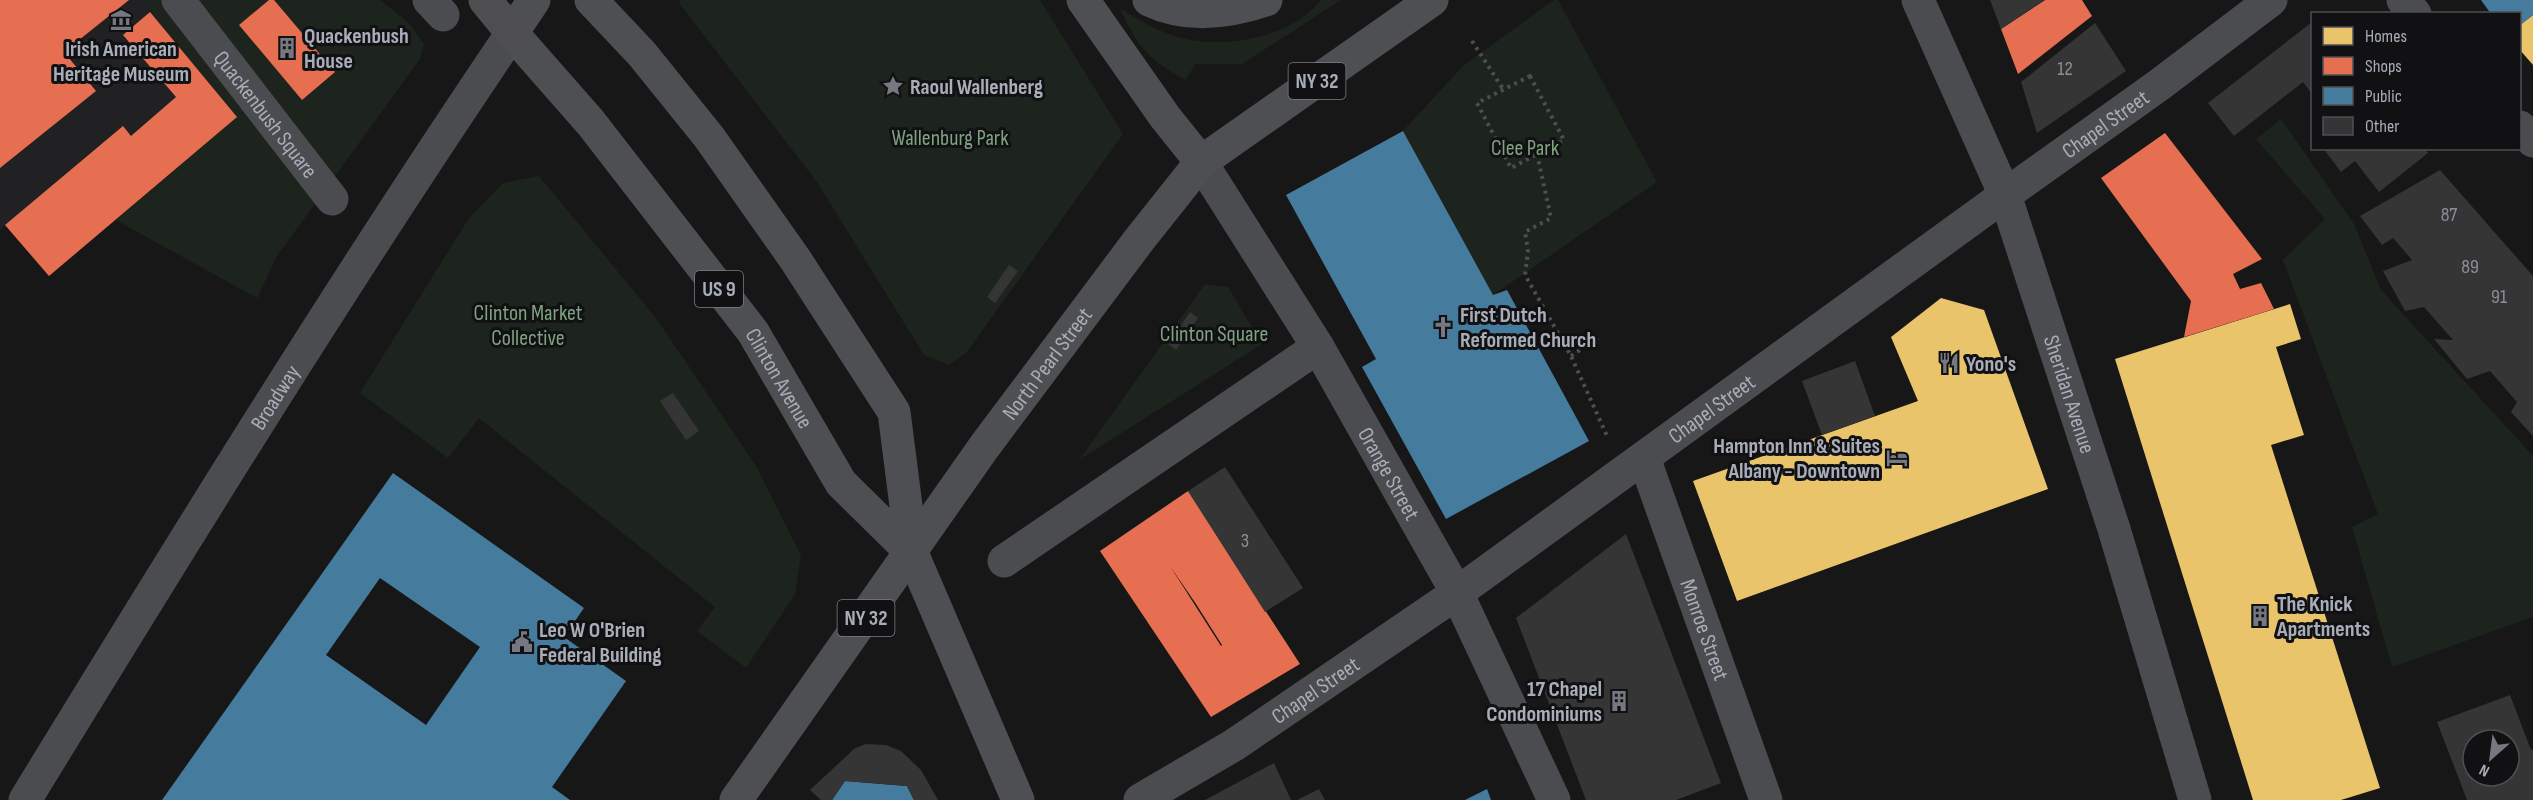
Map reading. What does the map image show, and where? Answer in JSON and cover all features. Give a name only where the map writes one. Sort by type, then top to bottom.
[{"type":"highway","points":[[486,0],[512,33]]},
{"type":"main road","name":"Broadway","points":[[512,33],[534,0]]},
{"type":"main road","name":"Clinton Avenue","points":[[591,0],[642,54],[709,137],[795,259],[894,412],[912,553],[1018,800]]},
{"type":"main road","points":[[1083,0],[1165,117],[1201,162]]},
{"type":"main road","points":[[1149,0],[1164,7],[1202,13],[1238,9],[1266,0]]},
{"type":"main road","name":"North Pearl Street","points":[[736,800],[912,553],[984,447],[1149,227],[1201,162],[1432,0]]},
{"type":"main road","name":"Clinton Avenue","points":[[512,33],[591,123],[753,332],[841,483],[912,553]]},
{"type":"street","name":"Quackenbush Square","points":[[178,0],[332,199]]},
{"type":"street","name":"Sheridan Avenue","points":[[1918,0],[2005,195],[2128,573],[2194,800]]},
{"type":"street","name":"Chapel Street","points":[[1140,800],[1234,745],[1457,593],[2159,85],[2271,0]]},
{"type":"street","points":[[2403,0],[2413,12]]},
{"type":"street","name":"Broadway","points":[[25,800],[218,484],[512,33]]},
{"type":"street","points":[[2521,128],[2533,141]]},
{"type":"street","name":"Orange Street","points":[[1201,162],[1318,347],[1457,593],[1554,800]]},
{"type":"street","points":[[1004,561],[1318,347]]},
{"type":"street","name":"Monroe Street","points":[[1644,458],[1766,800]]},
{"type":"path","points":[[1472,41],[1503,89]]},
{"type":"path","points":[[1530,76],[1564,140],[1537,154],[1511,168],[1477,103],[1530,76]]},
{"type":"path","points":[[1537,154],[1551,218],[1526,232],[1528,251],[1525,275],[1571,356],[1607,436]]},
{"type":"path","points":[[1571,356],[1598,338]]},
{"type":"shaded area","points":[[0,0],[141,0],[237,117],[49,276],[5,225],[0,230]]},
{"type":"green space","points":[[141,0],[380,0],[409,23],[424,44],[420,59],[277,256],[257,298],[116,220],[237,117]]},
{"type":"green space","name":"Wallenburg Park","points":[[679,0],[1040,0],[1123,134],[966,353],[949,365],[924,355],[817,182]]},
{"type":"green space","points":[[1321,0],[1341,0],[1242,64],[1195,64],[1186,80],[1153,59],[1133,34],[1120,9],[1160,31],[1185,39],[1227,42],[1249,39],[1290,25],[1307,14]]},
{"type":"green space","name":"Clee Park","points":[[1554,0],[1558,0],[1657,182],[1493,295],[1403,131],[1464,65]]},
{"type":"green space","points":[[2281,119],[2354,224],[2381,290],[2533,456],[2533,617],[2392,667],[2352,527],[2378,514],[2283,260],[2325,219],[2256,139]]},
{"type":"green space","name":"Clinton Market Collective","points":[[539,176],[656,318],[756,466],[801,555],[795,594],[746,668],[697,631],[715,607],[479,418],[448,458],[360,393],[469,218],[503,183]]},
{"type":"green space","name":"Clinton Square","points":[[1205,284],[1228,287],[1262,344],[1079,460]]},
{"type":"building: Homes","points":[[2533,15],[2533,65],[2521,51],[2521,24]]},
{"type":"building: Homes","name":"Hampton Inn & Suites Albany - Downtown","points":[[1941,298],[1984,310],[2048,489],[1737,601],[1693,481],[1918,401],[1891,337]]},
{"type":"building: Homes","name":"The Knick Apartments","points":[[2290,304],[2301,339],[2276,347],[2304,435],[2271,445],[2380,788],[2341,800],[2253,800],[2115,359]]},
{"type":"building: Shops","points":[[0,0],[129,0],[64,52],[96,91],[0,168]]},
{"type":"building: Shops","name":"Quackenbush House","points":[[269,0],[274,0],[335,72],[302,100],[239,25]]},
{"type":"building: Shops","points":[[2045,0],[2082,0],[2092,16],[2018,74],[2001,29]]},
{"type":"building: Shops","points":[[150,12],[237,117],[49,276],[5,225],[123,126],[131,136],[176,97],[123,35]]},
{"type":"building: Shops","points":[[2165,133],[2262,259],[2233,274],[2240,289],[2261,283],[2274,309],[2184,337],[2191,301],[2101,178]]},
{"type":"building: Shops","points":[[1188,491],[1300,664],[1211,717],[1100,551]],"holes":[[[1170,566],[1222,645],[1221,646]]]},
{"type":"building: Public","points":[[2481,0],[2533,0],[2533,15],[2521,24],[2521,12],[2490,12]]},
{"type":"building: Public","name":"First Dutch Reformed Church","points":[[1403,131],[1493,295],[1507,290],[1589,441],[1446,519],[1362,367],[1376,359],[1286,195]]},
{"type":"building: Public","name":"Leo W O'Brien Federal Building","points":[[393,473],[584,608],[564,637],[626,681],[552,787],[570,800],[162,800]],"holes":[[[380,578],[480,647],[426,725],[326,655]]]},
{"type":"building: Public","points":[[845,781],[907,786],[914,800],[832,800]]},
{"type":"building: Public","points":[[1487,789],[1491,800],[1465,800]]},
{"type":"building: Other","points":[[1990,0],[2045,0],[2001,29]]},
{"type":"building: Other","points":[[2095,23],[2126,71],[2037,133],[2021,82]]},
{"type":"building: Other","points":[[2311,23],[2311,93],[2303,82],[2234,136],[2208,103]]},
{"type":"building: Other","points":[[2324,150],[2426,150],[2428,153],[2379,192],[2355,161],[2341,172]]},
{"type":"building: Other","points":[[2440,170],[2533,276],[2533,436],[2511,412],[2517,402],[2490,371],[2467,379],[2434,339],[2453,340],[2424,307],[2405,311],[2383,271],[2412,260],[2393,238],[2382,245],[2360,216]]},
{"type":"building: Other","points":[[1009,265],[1018,271],[995,303],[987,297]]},
{"type":"building: Other","points":[[1190,312],[1198,318],[1176,350],[1168,344]]},
{"type":"building: Other","points":[[1855,361],[1875,416],[1822,435],[1802,381]]},
{"type":"building: Other","points":[[673,393],[699,431],[686,440],[660,401]]},
{"type":"building: Other","points":[[1225,467],[1303,588],[1265,612],[1188,491]]},
{"type":"building: Other","name":"17 Chapel Condominiums","points":[[1626,534],[1721,783],[1676,800],[1586,800],[1516,618]]},
{"type":"building: Other","points":[[2510,695],[2531,750],[2533,749],[2533,800],[2467,800],[2462,788],[2521,788],[2521,728],[2461,728],[2461,784],[2437,722]]},
{"type":"building: Other","points":[[865,744],[886,745],[901,751],[921,770],[938,800],[914,800],[907,786],[845,781],[832,800],[821,800],[810,790],[854,749]]},
{"type":"building: Other","points":[[1274,763],[1291,800],[1205,800]]},
{"type":"building: Other","points":[[1319,789],[1325,800],[1297,800]]},
{"type":"place","name":"Irish American Heritage Museum","points":[[121,20]]},
{"type":"place","name":"Quackenbush House","points":[[287,48]]},
{"type":"place","name":"Raoul Wallenberg","points":[[893,86]]},
{"type":"place","name":"First Dutch Reformed Church","points":[[1443,327]]},
{"type":"place","name":"Yono's","points":[[1949,363]]},
{"type":"place","name":"Hampton Inn & Suites Albany - Downtown","points":[[1897,458]]},
{"type":"place","name":"The Knick Apartments","points":[[2260,616]]},
{"type":"place","name":"Leo W O'Brien Federal Building","points":[[522,642]]},
{"type":"place","name":"17 Chapel Condominiums","points":[[1619,701]]}]
